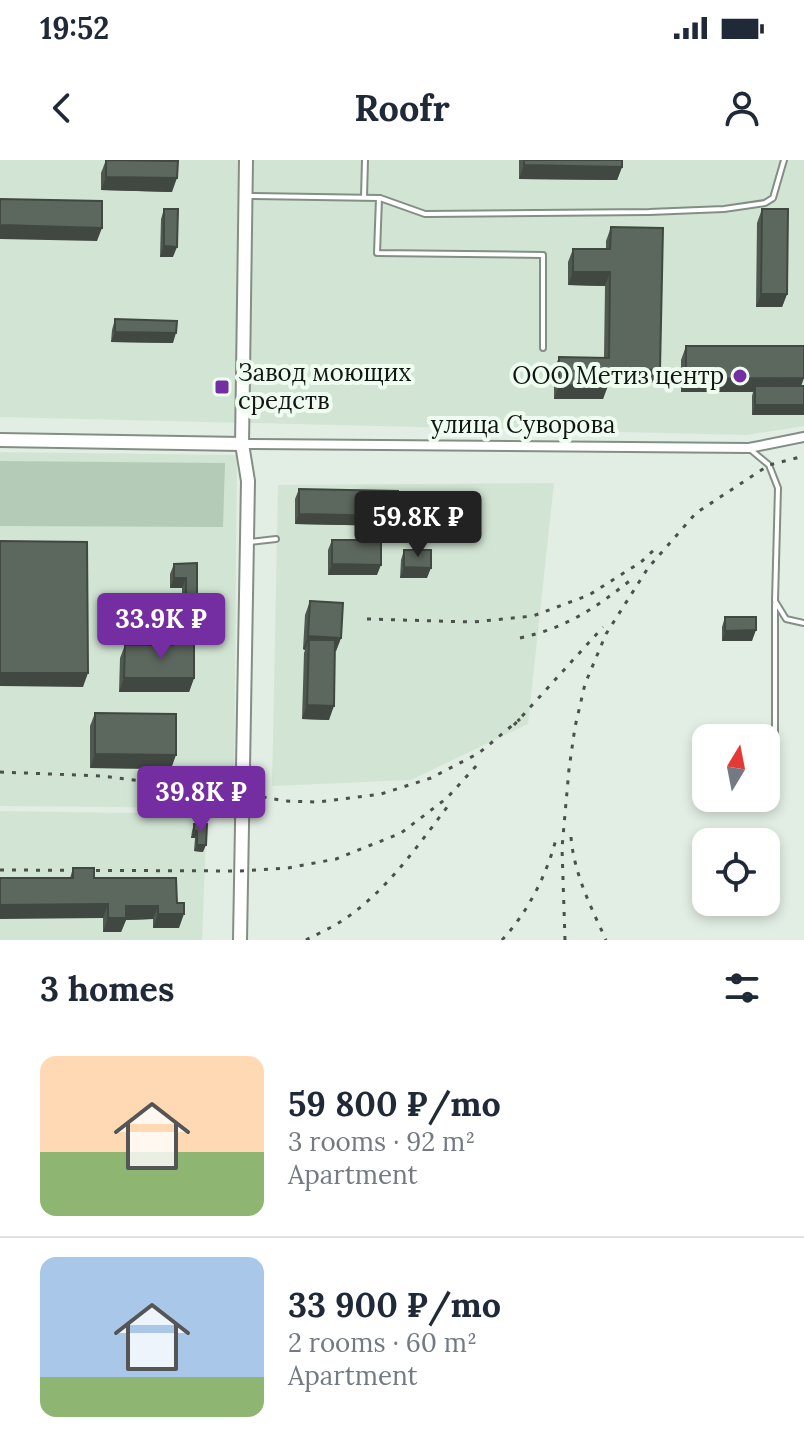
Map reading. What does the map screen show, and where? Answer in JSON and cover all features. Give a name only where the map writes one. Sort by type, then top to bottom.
[{"type":"street","points":[[240,940],[248,481],[242,444],[246,160]]},
{"type":"street","name":"улица Суворова","points":[[0,440],[749,448],[804,437]]},
{"type":"lane","points":[[364,197],[365,160]]},
{"type":"lane","points":[[245,196],[379,198],[425,214],[724,209],[765,203],[773,198],[784,160]]},
{"type":"lane","points":[[379,198],[377,253],[543,255],[543,348]]},
{"type":"lane","points":[[749,448],[769,465],[778,488],[775,724]]},
{"type":"lane","points":[[247,542],[276,539]]},
{"type":"lane","points":[[775,601],[786,619],[804,623]]},
{"type":"shaded area","points":[[0,160],[804,160],[804,426],[747,435],[0,417]]},
{"type":"shaded area","points":[[0,452],[237,455],[234,808],[0,806]]},
{"type":"shaded area","points":[[0,461],[225,463],[223,527],[0,526]]},
{"type":"shaded area","points":[[554,483],[528,724],[411,780],[272,786],[278,485]]},
{"type":"shaded area","points":[[0,811],[207,814],[202,940],[0,940]]},
{"type":"building","points":[[106,160],[178,161],[177,178],[106,177]]},
{"type":"building","points":[[524,160],[622,160],[622,167],[524,165]]},
{"type":"building","points":[[0,199],[102,201],[102,228],[0,225]]},
{"type":"building","points":[[164,209],[178,209],[177,247],[164,246]]},
{"type":"building","points":[[762,209],[788,209],[787,294],[761,294]]},
{"type":"building","points":[[611,227],[663,228],[660,370],[608,369],[608,386],[559,385],[559,357],[609,358],[610,272],[573,272],[573,249],[610,249]]},
{"type":"building","points":[[115,319],[177,321],[176,333],[115,332]]},
{"type":"building","points":[[686,346],[804,346],[804,378],[686,379]]},
{"type":"building","points":[[755,386],[804,386],[804,405],[755,405]]},
{"type":"building","points":[[299,489],[398,491],[398,516],[299,514]]},
{"type":"building","points":[[332,540],[381,540],[381,565],[332,564]]},
{"type":"building","points":[[0,541],[87,542],[88,673],[0,673]]},
{"type":"building","points":[[404,550],[431,550],[431,568],[404,567]]},
{"type":"building","points":[[197,563],[197,594],[186,594],[186,578],[174,578],[174,564]]},
{"type":"building","points":[[310,601],[343,603],[341,638],[308,636]]},
{"type":"building","points":[[725,617],[756,617],[756,630],[725,631]]},
{"type":"building","points":[[173,639],[194,639],[194,678],[124,678],[125,645],[173,645]]},
{"type":"building","points":[[309,640],[335,640],[334,706],[307,705]]},
{"type":"building","points":[[95,713],[176,714],[176,755],[95,754]]},
{"type":"building","points":[[194,824],[207,824],[206,845],[197,845]]},
{"type":"building","points":[[73,868],[94,868],[94,878],[176,878],[177,903],[184,903],[184,914],[158,914],[158,906],[126,906],[126,918],[108,918],[108,904],[0,905],[0,878],[73,878]]},
{"type":"railway","points":[[565,940],[562,848],[569,769],[585,684],[606,634],[648,568],[696,513],[769,465],[804,456]]},
{"type":"railway","points":[[367,619],[473,622],[533,616],[589,595],[641,562],[654,550]]},
{"type":"railway","points":[[520,638],[580,616],[632,579]]},
{"type":"railway","points":[[514,725],[603,627]]},
{"type":"railway","points":[[0,772],[101,776],[285,801],[318,802],[381,794],[431,778],[479,753],[520,719]]},
{"type":"railway","points":[[0,870],[240,871],[288,868],[336,859],[401,833],[447,798],[477,765]]},
{"type":"railway","points":[[306,940],[340,922],[387,883],[451,802]]},
{"type":"railway","points":[[502,940],[536,891],[557,835]]},
{"type":"railway","points":[[571,837],[579,877],[606,940]]},
{"type":"place","name":"ООО Метиз центр","points":[[740,376]]},
{"type":"place","name":"Завод моющих средств","points":[[222,387]]}]
